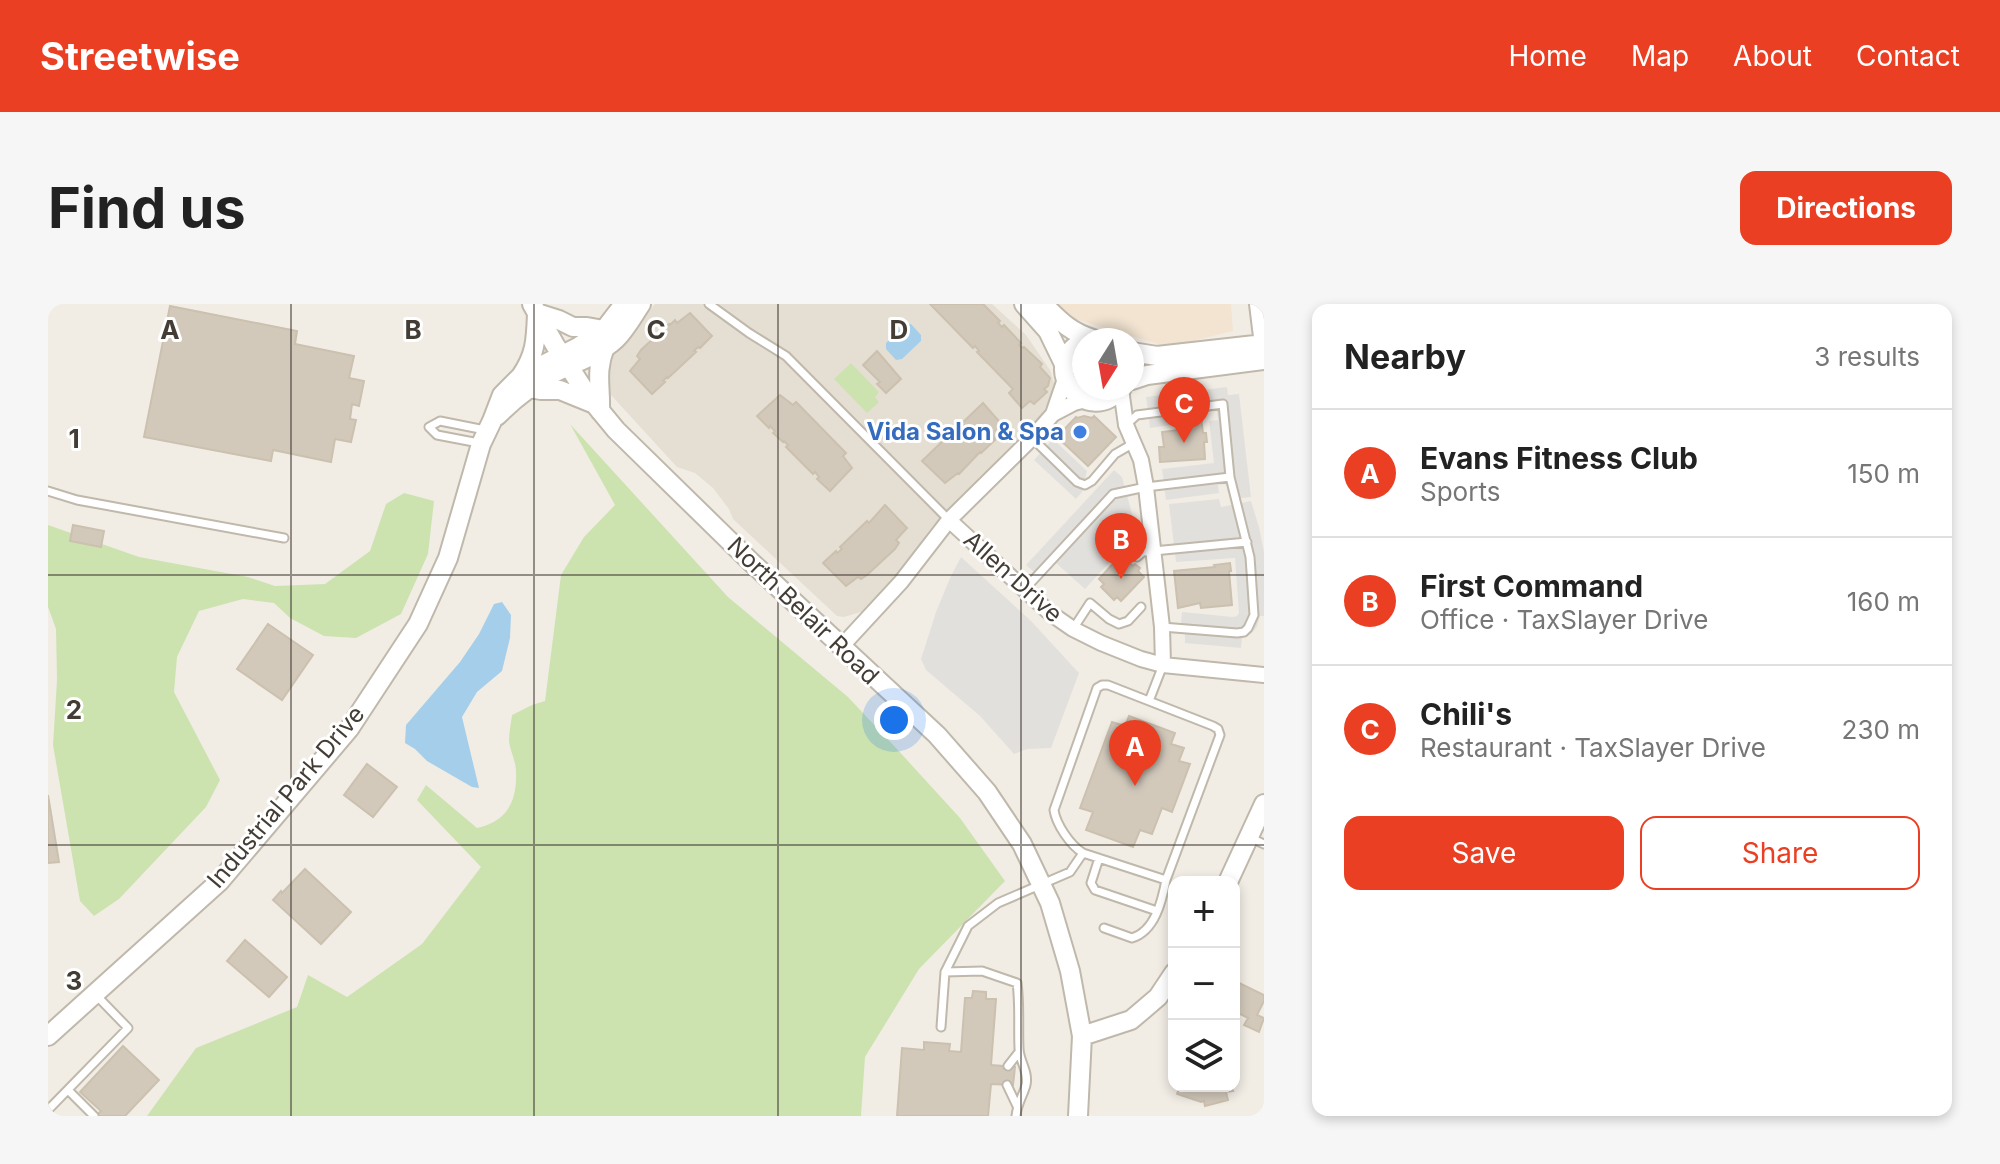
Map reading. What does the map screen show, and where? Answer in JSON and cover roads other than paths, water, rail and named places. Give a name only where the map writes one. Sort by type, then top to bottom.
[{"type":"street","points":[[525,382],[541,390],[560,390],[597,408],[604,339],[624,304]]},
{"type":"street","points":[[525,382],[624,330],[641,304]]},
{"type":"street","points":[[1024,304],[1048,331],[1060,351],[1064,372],[1073,392],[1107,407],[1126,425]]},
{"type":"street","points":[[1043,304],[1072,331]]},
{"type":"street","points":[[1144,354],[1157,356],[1264,344],[1259,304]]},
{"type":"street","points":[[487,432],[518,396],[525,382],[534,350],[535,309],[573,327],[587,327],[604,339]]},
{"type":"street","name":"North Belair Road","points":[[535,309],[597,408],[616,430],[937,735],[987,792],[1022,844],[1050,903],[1070,971],[1082,1036],[1078,1116]]},
{"type":"street","points":[[1053,414],[1072,349]]},
{"type":"street","points":[[1144,376],[1264,360]]},
{"type":"street","points":[[841,647],[901,582],[949,520],[1053,414],[1074,403],[1098,400]]},
{"type":"street","points":[[1125,400],[1126,425],[1141,460],[1146,487],[1162,627],[1163,665]]},
{"type":"street","name":"Industrial Park Drive","points":[[48,1036],[220,881],[349,729],[418,624],[448,558],[487,432]]},
{"type":"street","name":"Allen Drive","points":[[949,520],[1050,613],[1101,643],[1163,665],[1264,675]]},
{"type":"street","points":[[1232,876],[1256,841],[1264,804]]},
{"type":"street","points":[[1082,1036],[1131,1020],[1158,997],[1168,982]]},
{"type":"lane","points":[[709,304],[786,356],[949,520]]},
{"type":"lane","points":[[1126,425],[1137,415],[1223,404],[1230,477],[1250,557],[1254,615],[1248,628],[1237,633],[1162,627]]},
{"type":"lane","points":[[440,421],[487,432],[437,435],[429,427],[440,421]]},
{"type":"lane","points":[[1032,438],[1077,482],[1085,485],[1115,454],[1134,443]]},
{"type":"lane","points":[[1024,590],[1113,494],[1230,477]]},
{"type":"lane","points":[[48,491],[77,500],[284,538]]},
{"type":"lane","points":[[1137,557],[1143,552],[1247,542]]},
{"type":"lane","points":[[1073,629],[1090,603],[1119,624],[1128,621],[1141,607]]},
{"type":"lane","points":[[1149,701],[1163,665]]},
{"type":"lane","points":[[1104,928],[1132,938],[1151,923],[1220,735],[1213,726],[1102,685],[1097,688],[1054,810],[1055,817],[1076,849],[1083,853],[1166,880]]},
{"type":"lane","points":[[941,1027],[945,972],[968,926],[998,903],[1070,872],[1083,853]]},
{"type":"lane","points":[[1099,858],[1091,883],[1095,890],[1157,911]]},
{"type":"lane","points":[[945,972],[982,971],[1017,983],[1020,1003],[1019,1052],[1026,1069],[1026,1085],[1016,1116]]},
{"type":"lane","points":[[55,1116],[48,1110],[128,1028],[95,994]]},
{"type":"lane","points":[[1008,1066],[1019,1052]]},
{"type":"lane","points":[[1007,1085],[1017,1106]]},
{"type":"lane","points":[[68,1090],[94,1116]]},
{"type":"water","points":[[905,324],[911,324],[921,335],[921,341],[902,359],[896,360],[886,349],[886,343]]},
{"type":"water","points":[[502,602],[511,615],[510,638],[502,671],[477,692],[462,717],[479,788],[472,787],[427,761],[405,743],[406,725],[460,662],[494,604]]},
{"type":"place","name":"Vida Salon & Spa","points":[[1080,432]]},
{"type":"place","name":"Chili's","points":[[1184,443]]},
{"type":"place","name":"First Command","points":[[1121,579]]},
{"type":"place","name":"Evans Fitness Club","points":[[1135,786]]}]
